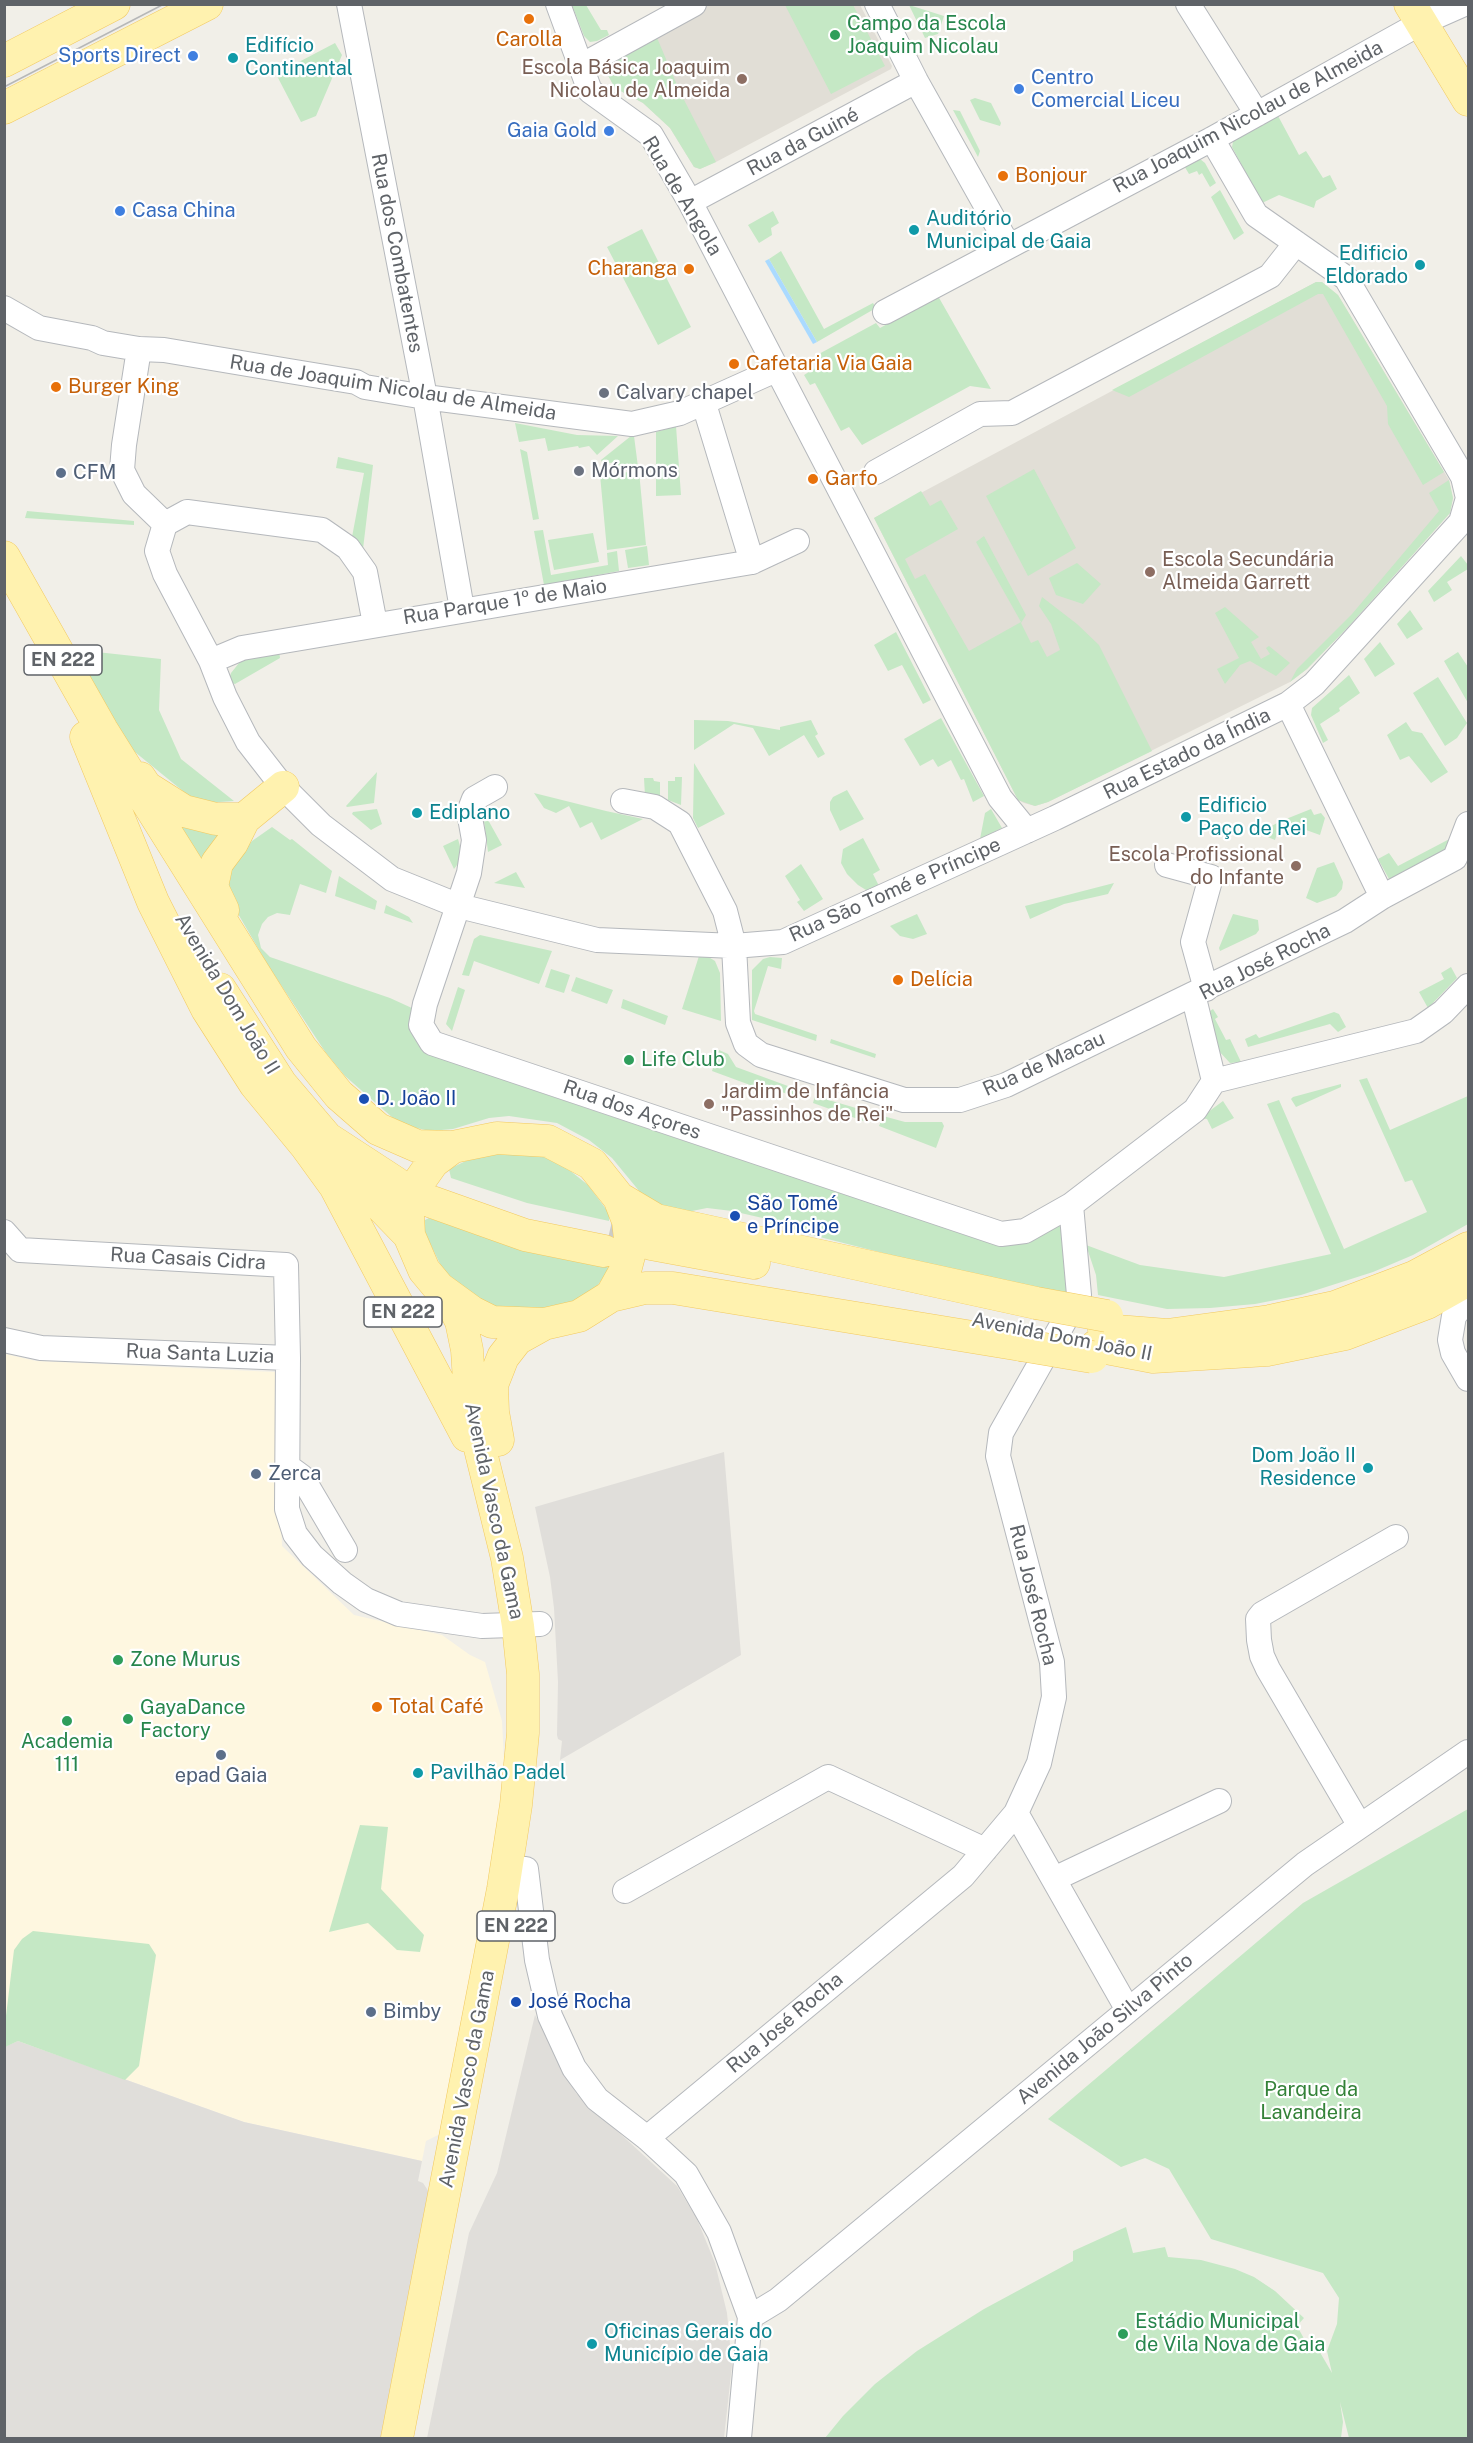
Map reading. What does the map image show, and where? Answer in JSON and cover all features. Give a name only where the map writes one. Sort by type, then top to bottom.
[{"type":"main road","points":[[11,51],[114,4]]},
{"type":"main road","points":[[4,108],[207,4]]},
{"type":"main road","points":[[1416,14],[1468,100]]},
{"type":"main road","name":"EN 222","points":[[4,557],[94,733]]},
{"type":"main road","points":[[4,590],[94,733],[301,1048],[339,1095],[378,1129],[417,1146],[453,1147],[497,1138],[548,1141],[592,1164],[619,1198],[628,1221],[631,1248],[625,1271],[611,1296]]},
{"type":"main road","points":[[94,733],[146,787],[174,805],[216,819],[244,819]]},
{"type":"main road","points":[[94,733],[153,902],[207,1010],[255,1084],[306,1146],[378,1203],[410,1235]]},
{"type":"main road","name":"Avenida Dom João II","points":[[94,733],[206,967],[282,1084],[327,1138],[400,1177]]},
{"type":"main road","points":[[248,965],[212,887],[216,863],[232,843],[244,819],[283,787]]},
{"type":"main road","name":"EN 222","points":[[306,1146],[335,1186],[457,1415],[488,1484]]},
{"type":"main road","points":[[453,1147],[433,1162],[416,1186],[408,1213],[410,1235],[424,1270],[439,1288],[472,1312],[492,1322],[544,1324],[579,1316],[611,1296],[645,1288],[673,1288],[1029,1324]]},
{"type":"main road","points":[[435,1195],[526,1217],[607,1243]]},
{"type":"main road","points":[[619,1198],[656,1220],[1029,1324]]},
{"type":"main road","points":[[1099,1337],[1161,1324],[1270,1321],[1335,1307],[1414,1277],[1468,1248]]},
{"type":"main road","name":"Avenida Dom João II","points":[[649,1252],[1099,1337],[1152,1357],[1267,1350],[1345,1334],[1427,1303],[1468,1280]]},
{"type":"main road","name":"Avenida Vasco da Gama","points":[[417,2439],[526,1869],[536,1809],[544,1716],[529,1625],[507,1558],[471,1413],[467,1350],[461,1321],[448,1295]]},
{"type":"main road","name":"Avenida Vasco da Gama","points":[[397,2439],[496,1923],[516,1805],[523,1733],[523,1674],[535,1590],[499,1448],[492,1412],[492,1385],[503,1358],[517,1339],[544,1324]]},
{"type":"street","name":"Rua dos Combatentes","points":[[348,4],[425,397],[462,609]]},
{"type":"street","name":"Rua de Angola","points":[[558,4],[590,91],[651,135],[690,202],[778,369]]},
{"type":"street","points":[[581,66],[694,4]]},
{"type":"street","points":[[877,4],[916,81],[1008,245]]},
{"type":"street","points":[[1188,4],[1257,114]]},
{"type":"street","name":"Rua Joaquim Nicolau de Almeida","points":[[885,312],[1257,114],[1416,14],[1464,4]]},
{"type":"street","name":"Rua da Guiné","points":[[690,202],[916,81]]},
{"type":"street","name":"Rua Estado da Índia","points":[[1027,831],[1288,704],[1314,684],[1461,522],[1468,498],[1463,477],[1347,278],[1256,215],[1212,139]]},
{"type":"street","points":[[876,472],[980,414],[1012,413],[1270,276],[1296,243]]},
{"type":"street","name":"Rua de Joaquim Nicolau de Almeida","points":[[4,308],[39,328],[139,349],[164,350],[356,382],[366,387],[425,397],[632,424],[680,413],[704,404],[778,369]]},
{"type":"street","points":[[139,349],[122,470],[134,494],[165,524],[188,512],[322,530],[348,548],[365,572],[375,624]]},
{"type":"street","points":[[778,369],[1000,798],[1027,831]]},
{"type":"street","points":[[704,404],[752,561]]},
{"type":"street","name":"Rua São Tomé e Príncipe","points":[[165,524],[157,551],[165,574],[211,661],[225,697],[248,742],[283,787],[321,825],[392,879],[459,906],[597,940],[734,946],[783,942],[1027,831]]},
{"type":"street","name":"Rua Parque 1º de Maio","points":[[211,661],[242,648],[752,561],[797,541]]},
{"type":"street","points":[[1288,704],[1382,897]]},
{"type":"street","name":"Rua dos Açores","points":[[495,787],[474,799],[469,812],[474,840],[469,873],[425,1004],[421,1025],[432,1043],[1001,1234],[1025,1231],[1071,1205]]},
{"type":"street","name":"Rua de Macau","points":[[623,801],[655,807],[680,823],[725,911],[734,946],[738,1023],[746,1044],[761,1055],[904,1100],[960,1100],[1006,1085],[1199,992]]},
{"type":"street","name":"Rua José Rocha","points":[[1214,1081],[1199,992],[1345,921],[1382,897],[1455,858],[1468,824]]},
{"type":"street","points":[[1167,865],[1211,877],[1193,942],[1199,992]]},
{"type":"street","points":[[1071,1205],[1196,1110],[1214,1081],[1416,1031],[1443,1012],[1468,986]]},
{"type":"street","name":"Rua José Rocha","points":[[647,2138],[963,1876],[1016,1813],[1039,1763],[1054,1697],[1052,1662],[998,1456],[1001,1433],[1079,1295],[1071,1205]]},
{"type":"street","name":"Rua Casais Cidra","points":[[4,1232],[20,1250],[286,1264],[288,1358]]},
{"type":"street","points":[[1468,1299],[1454,1316],[1450,1340],[1452,1353],[1468,1379]]},
{"type":"street","name":"Rua Santa Luzia","points":[[4,1340],[41,1348],[288,1358],[287,1509],[295,1534],[312,1556],[342,1583],[366,1600],[399,1614],[483,1626],[529,1625]]},
{"type":"street","points":[[287,1466],[302,1477],[345,1550]]},
{"type":"street","points":[[1360,1826],[1265,1663],[1258,1640],[1258,1619],[1262,1614],[1396,1537]]},
{"type":"street","name":"Avenida João Silva Pinto","points":[[750,2317],[787,2293],[1305,1864],[1468,1752]]},
{"type":"street","points":[[625,1891],[828,1777],[985,1850]]},
{"type":"street","points":[[1054,1879],[1219,1801]]},
{"type":"street","points":[[1016,1813],[1128,2010]]},
{"type":"street","points":[[526,1869],[537,1960],[550,2016],[574,2068],[597,2099],[647,2138],[686,2174],[719,2232],[750,2317],[739,2439]]},
{"type":"shaded area","name":"Escola Básica Joaquim Nicolau de Almeida","points":[[706,4],[860,5],[892,66],[891,69],[716,162],[700,169],[694,167],[670,128],[643,103],[615,88],[604,68],[606,60]]},
{"type":"shaded area","name":"Escola Secundária Almeida Garrett","points":[[1316,282],[1322,282],[1338,295],[1449,480],[1453,498],[1450,513],[1349,626],[1307,669],[1290,682],[1048,802],[1035,806],[1018,800],[874,518]]},
{"type":"shaded area","points":[[5,1354],[36,1361],[275,1372],[282,1546],[354,1615],[442,1635],[470,1655],[485,1662],[502,1721],[504,1760],[496,1841],[440,2134],[426,2141],[422,2161],[244,2122],[18,2041],[5,2047]]},
{"type":"shaded area","points":[[724,1452],[741,1655],[560,1760],[562,1741],[557,1735],[558,1682],[554,1608],[550,1577],[535,1507]]},
{"type":"shaded area","points":[[535,2015],[576,2093],[677,2186],[697,2219],[715,2263],[727,2313],[732,2365],[724,2438],[427,2438],[469,2233],[497,2173]]},
{"type":"shaded area","points":[[18,2041],[244,2122],[422,2161],[418,2181],[423,2183],[429,2192],[382,2438],[5,2438],[4,2047]]},
{"type":"green space","points":[[572,5],[586,5],[601,30],[607,30],[609,35],[590,42],[584,36]]},
{"type":"green space","name":"Campo da Escola Joaquim Nicolau","points":[[785,5],[853,5],[885,66],[831,94]]},
{"type":"green space","points":[[909,5],[944,16],[938,34],[925,38]]},
{"type":"green space","points":[[655,33],[680,92],[716,162],[700,169],[694,167],[670,128],[643,103],[615,88],[604,68],[606,60]]},
{"type":"green space","points":[[335,43],[342,55],[316,116],[301,122],[276,74]]},
{"type":"green space","points":[[975,98],[991,103],[1001,123],[1000,126],[980,120],[970,100]]},
{"type":"green space","points":[[953,110],[960,111],[980,151],[978,157]]},
{"type":"green space","points":[[1277,114],[1299,155],[1306,151],[1323,178],[1330,175],[1337,189],[1316,201],[1314,208],[1279,195],[1262,203],[1232,147],[1234,137]]},
{"type":"green space","points":[[1200,159],[1205,163],[1216,183],[1210,187],[1202,173],[1199,175],[1197,171],[1189,174],[1183,164]]},
{"type":"green space","points":[[1220,190],[1244,233],[1234,240],[1211,197]]},
{"type":"green space","points":[[773,211],[779,223],[771,228],[772,235],[759,243],[748,225]]},
{"type":"green space","points":[[642,229],[691,327],[658,345],[607,247]]},
{"type":"green space","points":[[781,251],[824,329],[873,303],[876,308],[817,342],[769,259]]},
{"type":"green space","points":[[1316,282],[1322,282],[1338,295],[1444,472],[1423,485],[1388,424],[1387,406],[1323,294],[1318,294],[1129,397],[1112,390]]},
{"type":"green space","points":[[938,296],[991,389],[970,386],[862,445],[849,427],[841,431],[815,383],[810,385],[804,375],[822,364],[817,355],[876,323],[880,328]]},
{"type":"green space","points":[[515,423],[577,435],[618,436],[597,455],[589,446],[548,451],[545,438],[519,442]]},
{"type":"green space","points":[[676,426],[681,495],[656,496],[656,432]]},
{"type":"green space","points":[[634,436],[638,467],[617,469],[616,462],[603,464],[601,460]]},
{"type":"green space","points":[[520,449],[527,452],[539,519],[533,520]]},
{"type":"green space","points":[[338,457],[373,465],[363,549],[352,537],[364,473],[336,468]]},
{"type":"green space","points":[[1034,469],[1076,548],[1028,576],[986,496]]},
{"type":"green space","points":[[639,471],[646,545],[607,550],[600,475]]},
{"type":"green space","points":[[1449,480],[1453,498],[1450,513],[1349,626],[1307,669],[1290,682],[1297,669],[1352,614],[1439,511],[1429,493]]},
{"type":"green space","points":[[921,491],[930,506],[941,500],[958,529],[905,559],[915,579],[925,574],[969,651],[1021,622],[976,542],[984,536],[1026,615],[1021,623],[1031,643],[1038,640],[1047,657],[1060,650],[1051,624],[1039,606],[1042,597],[1077,624],[1099,645],[1152,751],[1048,802],[1035,806],[1018,800],[874,518]]},
{"type":"green space","points":[[27,511],[134,521],[134,525],[25,518]]},
{"type":"green space","points":[[543,530],[551,575],[608,565],[607,553],[617,551],[619,571],[544,585],[534,531]]},
{"type":"green space","points":[[593,533],[599,562],[554,570],[548,540]]},
{"type":"green space","points":[[647,546],[649,565],[628,568],[625,550]]},
{"type":"green space","points":[[1461,556],[1468,565],[1468,569],[1447,582],[1452,590],[1434,602],[1428,591]]},
{"type":"green space","points":[[1077,563],[1101,584],[1083,604],[1056,595],[1049,578]]},
{"type":"green space","points":[[1225,607],[1259,637],[1251,642],[1261,659],[1270,654],[1266,648],[1269,646],[1290,663],[1276,676],[1250,661],[1240,665],[1225,684],[1217,669],[1239,658],[1215,613]]},
{"type":"green space","points":[[1410,610],[1423,629],[1407,639],[1397,624]]},
{"type":"green space","points":[[896,632],[931,700],[923,704],[902,665],[888,671],[874,645]]},
{"type":"green space","points":[[1380,642],[1395,664],[1375,677],[1364,659]]},
{"type":"green space","points":[[69,649],[161,659],[159,710],[181,759],[234,801],[206,803],[189,796],[130,748]]},
{"type":"green space","points":[[279,651],[280,658],[235,684],[228,682],[231,673],[243,658]]},
{"type":"green space","points":[[1458,652],[1468,667],[1468,703],[1444,661]]},
{"type":"green space","points":[[1349,675],[1360,693],[1339,708],[1340,711],[1320,724],[1328,740],[1323,743],[1311,715],[1312,708]]},
{"type":"green space","points":[[1438,677],[1467,723],[1457,738],[1445,746],[1413,693]]},
{"type":"green space","points":[[941,718],[984,796],[973,802],[964,779],[961,780],[951,760],[938,767],[933,759],[920,766],[904,739]]},
{"type":"green space","points":[[694,720],[728,721],[780,730],[780,727],[811,720],[818,734],[815,736],[825,754],[818,758],[804,735],[769,756],[753,728],[734,724],[694,750]]},
{"type":"green space","points":[[1406,722],[1412,731],[1422,733],[1448,772],[1431,783],[1409,756],[1400,760],[1387,735]]},
{"type":"green space","points":[[694,763],[725,814],[698,828],[693,818]]},
{"type":"green space","points":[[377,772],[374,803],[347,807],[346,806]]},
{"type":"green space","points":[[675,777],[682,777],[681,805],[668,800],[668,781],[675,781]]},
{"type":"green space","points":[[644,778],[653,778],[654,781],[660,782],[660,799],[645,796]]},
{"type":"green space","points":[[847,790],[864,819],[840,831],[830,810],[830,802],[833,797]]},
{"type":"green space","points":[[534,793],[643,819],[601,840],[592,822],[580,828],[569,806],[556,813],[544,808]]},
{"type":"green space","points":[[377,809],[382,824],[371,830],[352,814],[353,812]]},
{"type":"green space","points":[[991,809],[1002,828],[980,839],[985,813]]},
{"type":"green space","points":[[1311,809],[1314,815],[1321,813],[1325,818],[1320,835],[1281,821]]},
{"type":"green space","points":[[169,814],[224,831],[201,861]]},
{"type":"green space","points":[[487,818],[502,845],[488,852],[484,821]]},
{"type":"green space","points":[[1281,821],[1275,840],[1258,833]]},
{"type":"green space","points":[[272,827],[290,840],[292,839],[332,871],[326,893],[300,884],[290,915],[277,913],[268,917],[262,924],[258,935],[261,948],[270,957],[390,998],[414,1009],[424,1050],[439,1058],[992,1243],[1058,1223],[1061,1228],[1067,1293],[1012,1284],[946,1269],[804,1233],[767,1219],[732,1211],[707,1208],[687,1212],[657,1204],[640,1192],[612,1158],[589,1140],[557,1123],[509,1116],[489,1118],[453,1129],[430,1131],[412,1127],[393,1118],[345,1076],[326,1053],[269,967],[223,888],[226,872],[252,841]]},
{"type":"green space","points":[[1459,834],[1453,852],[1397,883],[1389,879],[1378,859],[1389,853],[1398,866]]},
{"type":"green space","points":[[863,838],[880,870],[873,874],[881,890],[866,890],[858,885],[847,874],[841,863],[843,849]]},
{"type":"green space","points":[[458,839],[463,857],[454,869],[443,846]]},
{"type":"green space","points":[[1334,862],[1343,882],[1342,889],[1336,896],[1317,903],[1306,898],[1317,868]]},
{"type":"green space","points":[[801,864],[823,899],[804,911],[797,902],[800,900],[785,876]]},
{"type":"green space","points":[[516,872],[525,888],[494,883]]},
{"type":"green space","points":[[339,876],[377,901],[375,910],[335,896]]},
{"type":"green space","points":[[1114,883],[1108,894],[1064,904],[1030,919],[1025,906]]},
{"type":"green space","points":[[386,905],[409,917],[413,923],[384,913]]},
{"type":"green space","points":[[917,914],[927,934],[913,939],[900,936],[890,926]]},
{"type":"green space","points":[[1233,914],[1258,920],[1259,930],[1256,934],[1220,951],[1219,948]]},
{"type":"green space","points":[[480,935],[552,951],[539,984],[474,961],[469,976],[462,975],[474,939]]},
{"type":"green space","points":[[699,956],[707,956],[715,961],[720,973],[721,1021],[682,1009]]},
{"type":"green space","points":[[782,958],[781,969],[768,966],[755,1014],[817,1035],[816,1041],[752,1020],[752,970],[763,959]]},
{"type":"green space","points":[[1451,967],[1457,978],[1428,1008],[1419,992],[1444,979],[1441,973]]},
{"type":"green space","points":[[551,969],[570,975],[564,993],[545,987]]},
{"type":"green space","points":[[576,977],[613,990],[607,1004],[571,991]]},
{"type":"green space","points":[[458,987],[465,990],[452,1031],[446,1024]]},
{"type":"green space","points":[[623,999],[668,1016],[665,1025],[621,1008]]},
{"type":"green space","points":[[1213,1009],[1218,1017],[1215,1019],[1226,1040],[1230,1039],[1241,1062],[1230,1063],[1217,1049],[1210,1011]]},
{"type":"green space","points":[[1334,1012],[1339,1014],[1346,1027],[1338,1032],[1330,1024],[1248,1047],[1245,1039],[1256,1034],[1259,1038]]},
{"type":"green space","points":[[831,1039],[876,1054],[875,1058],[830,1043]]},
{"type":"green space","points":[[719,1050],[728,1054],[736,1067],[807,1093],[805,1100],[770,1088],[769,1092],[712,1071]]},
{"type":"green space","points":[[1367,1078],[1390,1130],[1468,1096],[1468,1224],[1413,1255],[1373,1272],[1301,1295],[1255,1304],[1167,1309],[1098,1295],[1096,1275],[1086,1245],[1140,1265],[1224,1277],[1331,1254],[1267,1104],[1279,1100],[1344,1249],[1427,1212],[1412,1180],[1405,1182],[1359,1080]]},
{"type":"green space","points":[[1341,1084],[1341,1087],[1296,1107],[1291,1099],[1293,1097]]},
{"type":"green space","points":[[815,1096],[873,1113],[869,1123],[813,1103]]},
{"type":"green space","points":[[1223,1101],[1234,1118],[1212,1129],[1207,1119],[1200,1118]]},
{"type":"green space","points":[[883,1116],[905,1122],[942,1122],[944,1126],[936,1148],[879,1126]]},
{"type":"green space","points":[[492,1153],[540,1155],[563,1165],[588,1185],[609,1213],[609,1221],[527,1203],[451,1178],[449,1169],[470,1159]]},
{"type":"green space","points":[[429,1218],[510,1245],[611,1268],[597,1286],[576,1302],[531,1313],[492,1306],[455,1284],[443,1270],[425,1233],[423,1221]]},
{"type":"green space","name":"Parque da Lavandeira","points":[[1468,1809],[1468,2438],[1349,2438],[1340,2402],[1343,2422],[1341,2438],[825,2438],[875,2384],[917,2351],[984,2309],[1073,2261],[1073,2251],[1126,2227],[1133,2253],[1165,2247],[1168,2257],[1201,2260],[1235,2269],[1254,2277],[1275,2291],[1304,2318],[1297,2326],[1307,2344],[1314,2342],[1332,2373],[1327,2351],[1337,2324],[1339,2298],[1323,2273],[1211,2239],[1169,2169],[1145,2158],[1121,2167],[1048,2119],[1303,1903]]},
{"type":"green space","points":[[360,1825],[388,1827],[381,1889],[424,1935],[420,1952],[397,1950],[368,1923],[329,1932]]},
{"type":"green space","points":[[33,1931],[149,1944],[156,1955],[139,2066],[125,2080],[18,2041],[5,2047],[5,2024],[14,1950],[22,1939]]},
{"type":"water","points":[[769,259],[817,342],[813,344],[765,261]]},
{"type":"tunnel","points":[[609,1234],[651,1244]]},
{"type":"tram line","points":[[4,87],[164,4]]},
{"type":"place","name":"Carolla","points":[[529,19]]},
{"type":"place","name":"Campo da Escola Joaquim Nicolau","points":[[835,35]]},
{"type":"place","name":"Sports Direct","points":[[193,56]]},
{"type":"place","name":"Edifício Continental","points":[[233,58]]},
{"type":"place","name":"Escola Básica Joaquim Nicolau de Almeida","points":[[742,79]]},
{"type":"place","name":"Centro Comercial Liceu","points":[[1019,89]]},
{"type":"place","name":"Gaia Gold","points":[[609,131]]},
{"type":"place","name":"Bonjour","points":[[1003,176]]},
{"type":"place","name":"Casa China","points":[[120,211]]},
{"type":"place","name":"Auditório Municipal de Gaia","points":[[914,230]]},
{"type":"place","name":"Edificio Eldorado","points":[[1420,265]]},
{"type":"place","name":"Charanga","points":[[689,269]]},
{"type":"place","name":"Cafetaria Via Gaia","points":[[734,364]]},
{"type":"place","name":"Burger King","points":[[56,387]]},
{"type":"place","name":"Calvary chapel","points":[[604,393]]},
{"type":"place","name":"Mórmons","points":[[579,471]]},
{"type":"place","name":"CFM","points":[[61,473]]},
{"type":"place","name":"Garfo","points":[[813,479]]},
{"type":"place","name":"Escola Secundária Almeida Garrett","points":[[1150,572]]},
{"type":"place","name":"Ediplano","points":[[417,813]]},
{"type":"place","name":"Edificio Paço de Rei","points":[[1186,817]]},
{"type":"place","name":"Escola Profissional do Infante","points":[[1296,866]]},
{"type":"place","name":"Delícia","points":[[898,980]]},
{"type":"place","name":"Life Club","points":[[629,1060]]},
{"type":"place","name":"D. João II","points":[[364,1099]]},
{"type":"place","name":"Jardim de Infância \"Passinhos de Rei\"","points":[[709,1104]]},
{"type":"place","name":"São Tomé e Príncipe","points":[[735,1216]]},
{"type":"place","name":"Dom João II Residence","points":[[1368,1468]]},
{"type":"place","name":"Zerca","points":[[256,1474]]},
{"type":"place","name":"Zone Murus","points":[[118,1660]]},
{"type":"place","name":"Total Café","points":[[377,1707]]},
{"type":"place","name":"GayaDance Factory","points":[[128,1719]]},
{"type":"place","name":"Academia 111","points":[[67,1721]]},
{"type":"place","name":"epad Gaia","points":[[221,1755]]},
{"type":"place","name":"Pavilhão Padel","points":[[418,1773]]},
{"type":"place","name":"José Rocha","points":[[516,2002]]},
{"type":"place","name":"Bimby","points":[[371,2012]]},
{"type":"place","name":"Estádio Municipal de Vila Nova de Gaia","points":[[1123,2334]]},
{"type":"place","name":"Oficinas Gerais do Município de Gaia","points":[[592,2344]]}]
